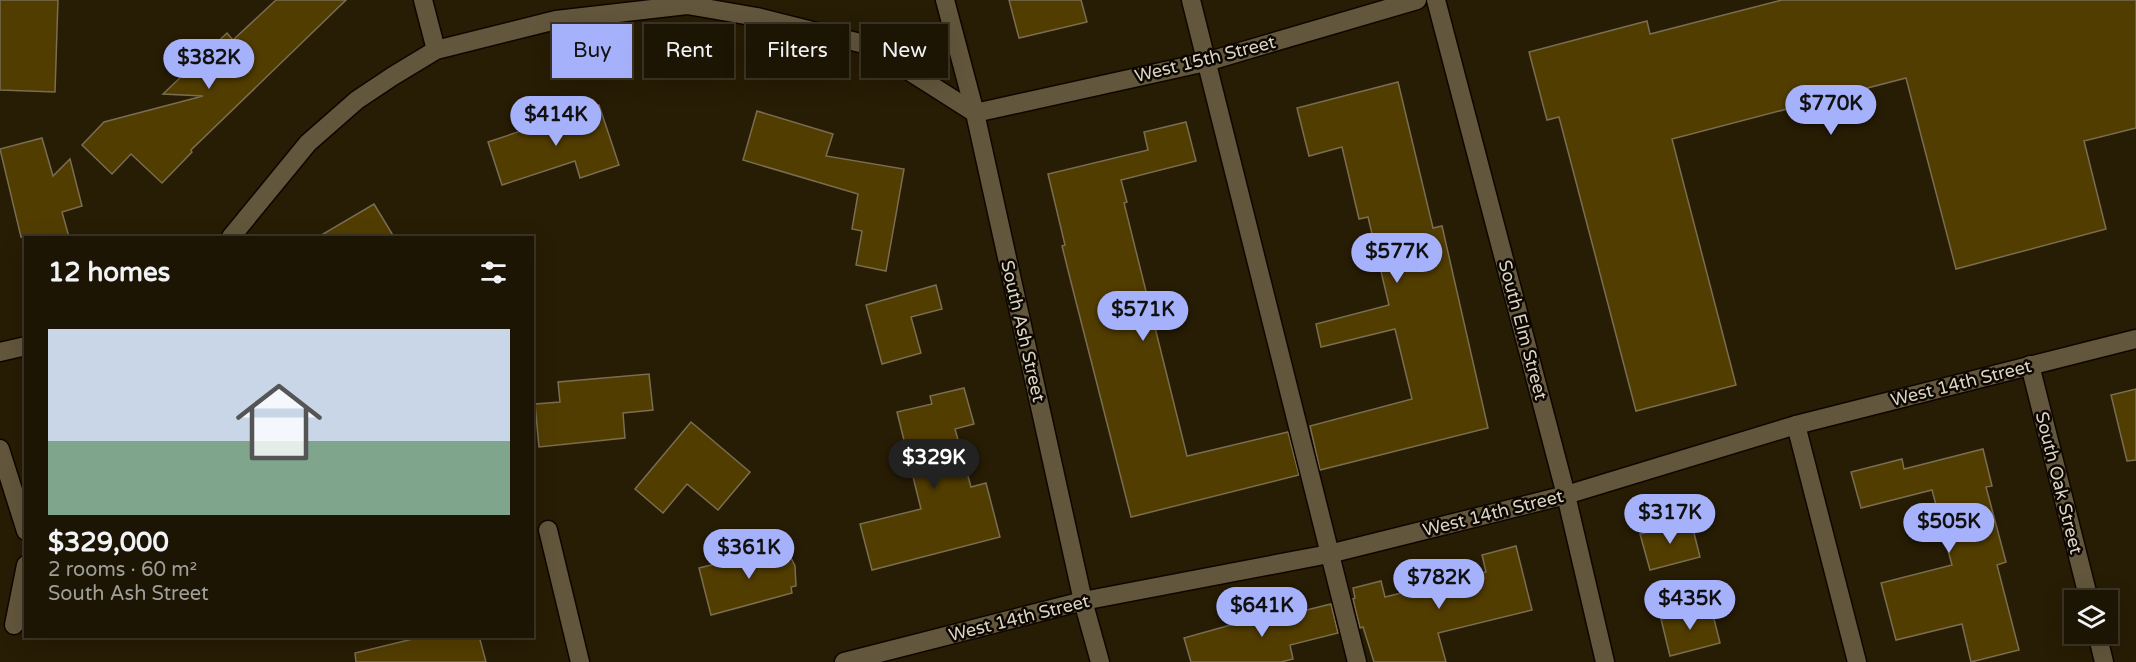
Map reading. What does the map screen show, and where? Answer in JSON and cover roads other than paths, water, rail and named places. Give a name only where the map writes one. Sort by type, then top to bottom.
[{"type":"street","points":[[423,0],[436,50]]},
{"type":"street","name":"South Ash Street","points":[[945,0],[975,113],[1083,601],[1100,662]]},
{"type":"street","points":[[1191,0],[1357,662]]},
{"type":"street","name":"West 15th Street","points":[[975,113],[1206,62],[1417,0]]},
{"type":"street","name":"South Elm Street","points":[[1436,0],[1566,495],[1605,662]]},
{"type":"street","points":[[232,236],[308,143],[357,100],[436,50],[556,20],[687,3],[757,17],[868,45],[975,113]]},
{"type":"street","name":"West 14th Street","points":[[844,662],[1083,601],[1329,554],[1566,495],[1796,424],[2136,339]]},
{"type":"street","points":[[0,352],[24,346]]},
{"type":"street","name":"South Oak Street","points":[[2030,365],[2086,590]]},
{"type":"street","points":[[1796,424],[1857,662]]},
{"type":"street","points":[[0,449],[24,525]]},
{"type":"street","points":[[548,530],[580,662]]},
{"type":"street","points":[[14,625],[24,575]]},
{"type":"street","points":[[2100,644],[2104,662]]}]
